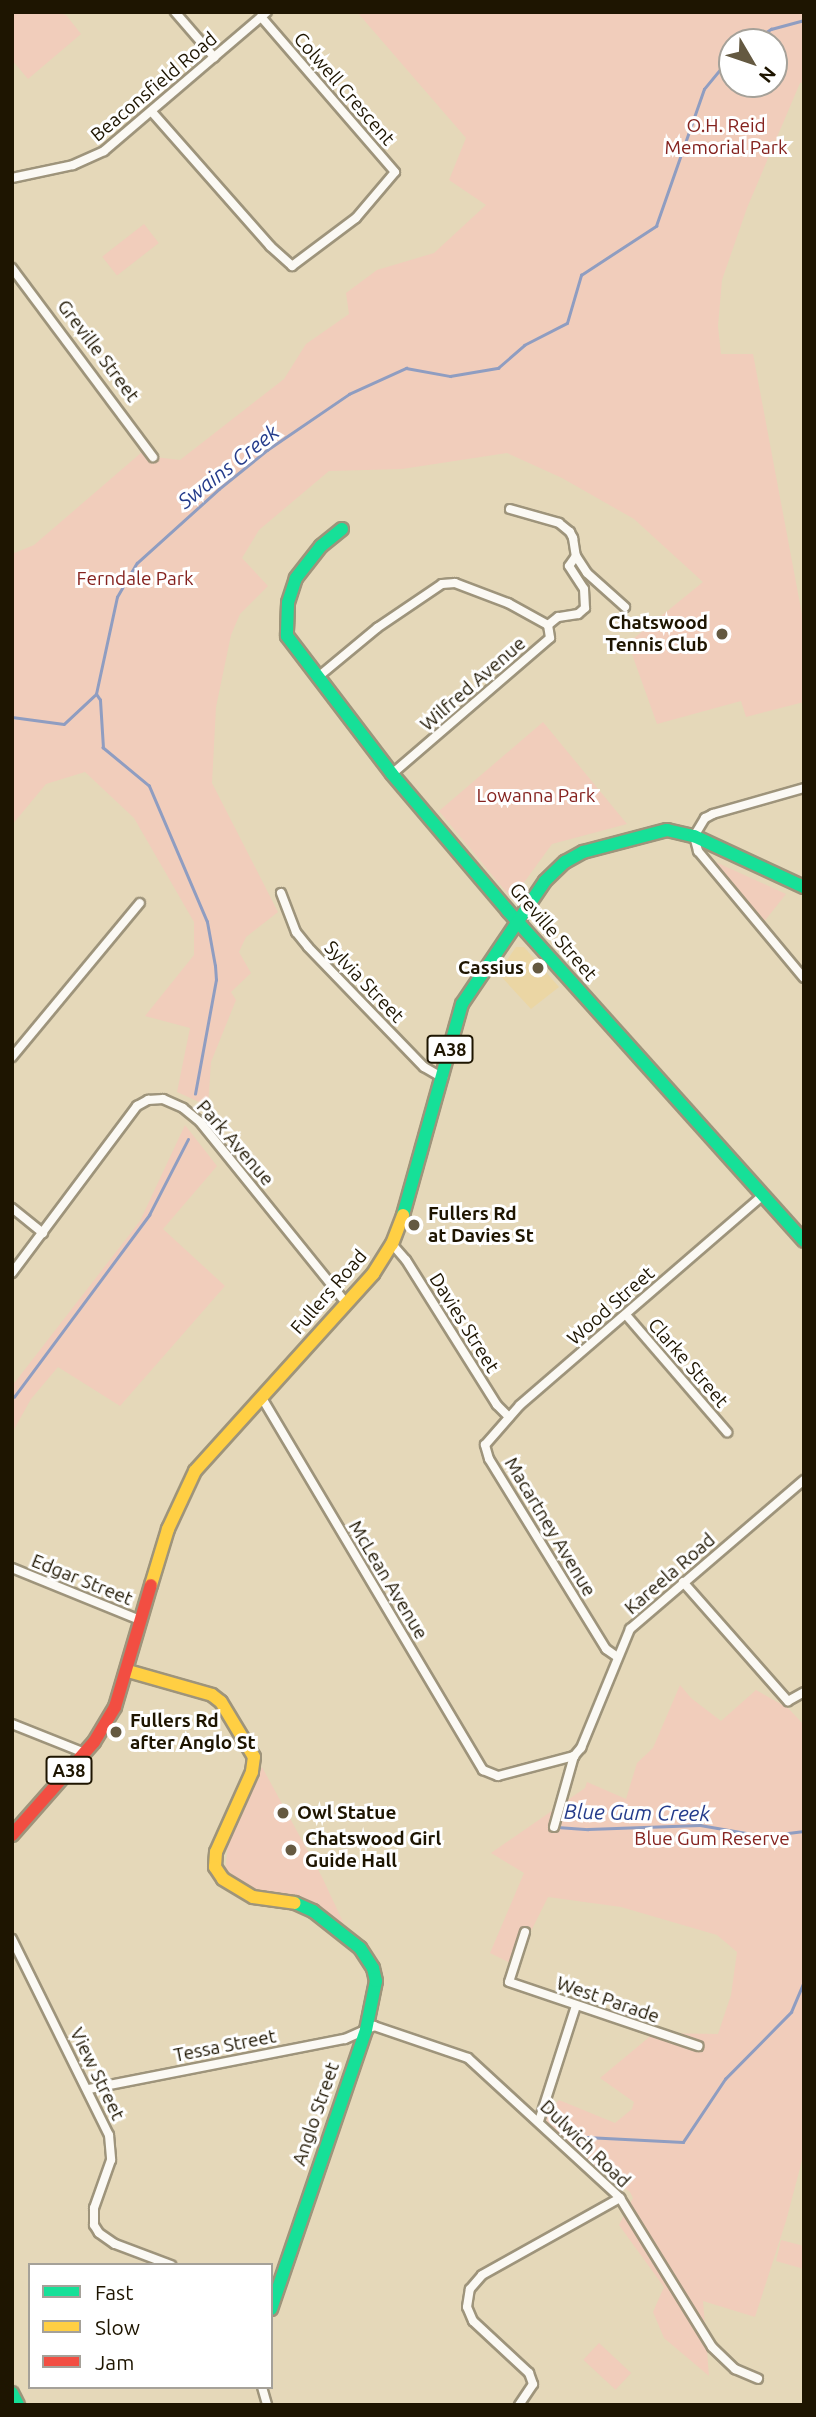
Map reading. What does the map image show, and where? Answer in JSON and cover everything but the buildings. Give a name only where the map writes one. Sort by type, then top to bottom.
[{"type":"main road","name":"Greville Street","points":[[342,529],[321,546],[296,578],[288,603],[288,636],[392,774],[517,921],[804,1241]]},
{"type":"main road","name":"Fullers Road","points":[[12,1835],[85,1753],[109,1719],[128,1671],[140,1620],[168,1529],[186,1486],[208,1454],[373,1274],[392,1244],[404,1218],[467,992],[550,876],[576,855],[662,831],[694,836]]},
{"type":"main road","name":"A38","points":[[694,836],[804,887]]},
{"type":"main road","name":"Anglo Street","points":[[128,1671],[212,1695],[221,1702],[254,1757],[252,1772],[243,1796],[220,1840],[215,1867],[223,1879],[253,1897],[298,1903],[348,1937],[373,1968],[376,1981],[366,2030],[273,2303]]},
{"type":"main road","points":[[12,2393],[18,2405]]},
{"type":"street","points":[[175,12],[214,57]]},
{"type":"street","name":"Beaconsfield Road","points":[[12,178],[73,165],[94,157],[152,112],[264,15]]},
{"type":"street","name":"Colwell Crescent","points":[[152,112],[270,246],[292,266],[356,218],[395,172],[264,15]]},
{"type":"street","name":"Greville Street","points":[[12,268],[153,457]]},
{"type":"street","points":[[510,509],[559,523],[570,532],[576,556],[587,573],[625,607]]},
{"type":"street","points":[[548,625],[558,617],[578,614],[585,608],[584,589],[569,566],[576,556]]},
{"type":"street","name":"Wilfred Avenue","points":[[317,677],[377,628],[442,584],[455,583],[508,603],[548,625],[550,638],[392,774]]},
{"type":"street","points":[[804,788],[713,814],[705,818],[694,836],[698,851],[804,978]]},
{"type":"street","name":"Sylvia Street","points":[[281,893],[296,932],[308,947],[424,1067],[443,1078]]},
{"type":"street","points":[[12,1057],[140,903]]},
{"type":"street","name":"Park Avenue","points":[[12,1273],[137,1106],[148,1100],[169,1101],[200,1122],[346,1303]]},
{"type":"street","name":"Wood Street","points":[[485,1445],[509,1416],[762,1196]]},
{"type":"street","points":[[12,1208],[43,1234]]},
{"type":"street","name":"Davies Street","points":[[392,1244],[406,1260],[497,1405],[509,1416]]},
{"type":"street","name":"Clarke Street","points":[[626,1315],[727,1432]]},
{"type":"street","name":"McLean Avenue","points":[[262,1398],[483,1770],[498,1776],[574,1756]]},
{"type":"street","name":"Macartney Avenue","points":[[485,1445],[489,1459],[606,1649],[616,1656]]},
{"type":"street","name":"Kareela Road","points":[[554,1827],[574,1756],[581,1748],[616,1656],[630,1629],[804,1480]]},
{"type":"street","name":"Edgar Street","points":[[12,1568],[140,1620]]},
{"type":"street","points":[[683,1582],[788,1701],[804,1692]]},
{"type":"street","points":[[12,1724],[85,1753]]},
{"type":"street","name":"West Parade","points":[[525,1932],[509,1982],[698,2046]]},
{"type":"street","name":"View Street","points":[[12,1939],[89,2089],[112,2148],[107,2175],[94,2208],[94,2225],[99,2233],[115,2245],[165,2263]]},
{"type":"street","points":[[539,2121],[576,2006]]},
{"type":"street","name":"Dulwich Road","points":[[366,2030],[374,2026],[468,2058],[539,2121],[620,2198],[712,2347],[735,2369],[758,2379]]},
{"type":"street","name":"Tessa Street","points":[[89,2089],[345,2039],[366,2030]]},
{"type":"street","points":[[519,2405],[533,2384],[530,2373],[473,2321],[467,2307],[470,2289],[482,2275],[620,2198]]},
{"type":"shaded area","points":[[516,947],[524,947],[559,987],[531,1009],[498,973]]},
{"type":"green space","points":[[12,12],[56,12],[66,15],[81,34],[28,79],[12,60]]},
{"type":"green space","points":[[357,12],[804,12],[804,82],[800,83],[747,208],[722,280],[718,326],[721,354],[753,354],[804,625],[804,702],[746,717],[741,701],[657,724],[628,643],[703,582],[634,519],[562,478],[507,453],[402,469],[329,471],[259,530],[242,558],[268,586],[240,614],[231,635],[216,707],[212,783],[278,912],[246,937],[239,952],[251,973],[231,992],[236,1000],[211,1062],[208,1106],[177,1092],[190,1028],[145,1016],[194,955],[194,922],[134,818],[85,772],[46,784],[12,825],[12,554],[34,545],[142,452],[146,456],[180,460],[284,379],[306,344],[349,314],[346,293],[377,270],[434,253],[486,205],[449,180],[466,138]]},
{"type":"green space","points":[[144,224],[159,243],[117,276],[102,257]]},
{"type":"green space","name":"Lowanna Park","points":[[543,722],[627,824],[552,844],[512,899],[439,811]]},
{"type":"green space","points":[[709,859],[786,894],[763,923]]},
{"type":"green space","points":[[185,1125],[217,1166],[163,1229],[225,1286],[120,1406],[58,1367],[31,1399],[12,1433],[12,1386],[140,1221]]},
{"type":"green space","name":"Blue Gum Reserve","points":[[680,1685],[691,1698],[721,1721],[756,1690],[788,1708],[804,1725],[804,2153],[786,2221],[755,2317],[703,2301],[709,2376],[664,2338],[653,2312],[664,2287],[619,2225],[633,2198],[630,2192],[536,2124],[559,2100],[615,2123],[632,2109],[634,2102],[600,2078],[654,2033],[718,2034],[731,1995],[737,1952],[717,1935],[621,1907],[548,1897],[514,1965],[490,1953],[524,1873],[491,1853],[585,1788],[587,1782],[626,1799],[637,1763],[653,1748]]},
{"type":"green space","points":[[262,1767],[322,1877],[344,1924],[319,1906],[265,1895],[240,1886],[225,1874],[228,1839]]},
{"type":"green space","points":[[781,2240],[804,2246],[804,2269],[776,2261]]},
{"type":"green space","points":[[599,2343],[631,2373],[615,2390],[583,2360]]},
{"type":"waterway","name":"Swains Creek","points":[[775,28],[804,20]]},
{"type":"waterway","name":"Swains Creek","points":[[195,1094],[216,980],[215,966],[207,922],[149,786],[103,748],[100,700],[96,694],[117,597],[137,563],[219,489],[267,450],[349,394],[406,368],[450,376],[498,368],[524,345],[567,323],[581,275],[656,226],[704,89],[718,72]]},
{"type":"waterway","points":[[12,717],[64,724],[95,695]]},
{"type":"waterway","points":[[14,1397],[149,1215],[188,1139]]},
{"type":"waterway","name":"Blue Gum Creek","points":[[557,1827],[588,1829],[700,1825],[764,1836],[804,1831]]},
{"type":"waterway","points":[[586,2137],[683,2142],[725,2079],[791,2012],[804,1981]]},
{"type":"traffic: fast","points":[[342,529],[321,546],[296,578],[288,603],[287,636],[392,774],[508,911],[804,1241]]},
{"type":"traffic: fast","points":[[403,1215],[462,1004],[545,881],[565,862],[583,852],[667,830],[694,836],[804,887]]},
{"type":"traffic: fast","points":[[273,2303],[366,2030],[376,1981],[373,1968],[360,1948],[313,1911],[295,1903]]},
{"type":"traffic: fast","points":[[12,2393],[18,2405]]},
{"type":"traffic: slow","points":[[151,1585],[168,1529],[195,1471],[373,1274],[392,1244],[403,1215]]},
{"type":"traffic: slow","points":[[128,1671],[212,1695],[221,1702],[254,1757],[252,1772],[216,1852],[215,1867],[223,1879],[253,1897],[295,1903]]},
{"type":"traffic: jam","points":[[12,1835],[94,1742],[115,1707],[151,1585]]},
{"type":"place","name":"Chatswood Tennis Club","points":[[722,634]]},
{"type":"place","name":"Cassius","points":[[538,968]]},
{"type":"place","name":"Fullers Rd at Davies St","points":[[414,1225]]},
{"type":"place","name":"Fullers Rd after Anglo St","points":[[116,1732]]},
{"type":"place","name":"Owl Statue","points":[[283,1813]]},
{"type":"place","name":"Chatswood Girl Guide Hall","points":[[291,1850]]},
{"type":"park label","name":"O.H. Reid Memorial Park","points":[[726,137]]},
{"type":"park label","name":"Ferndale Park","points":[[135,579]]}]
